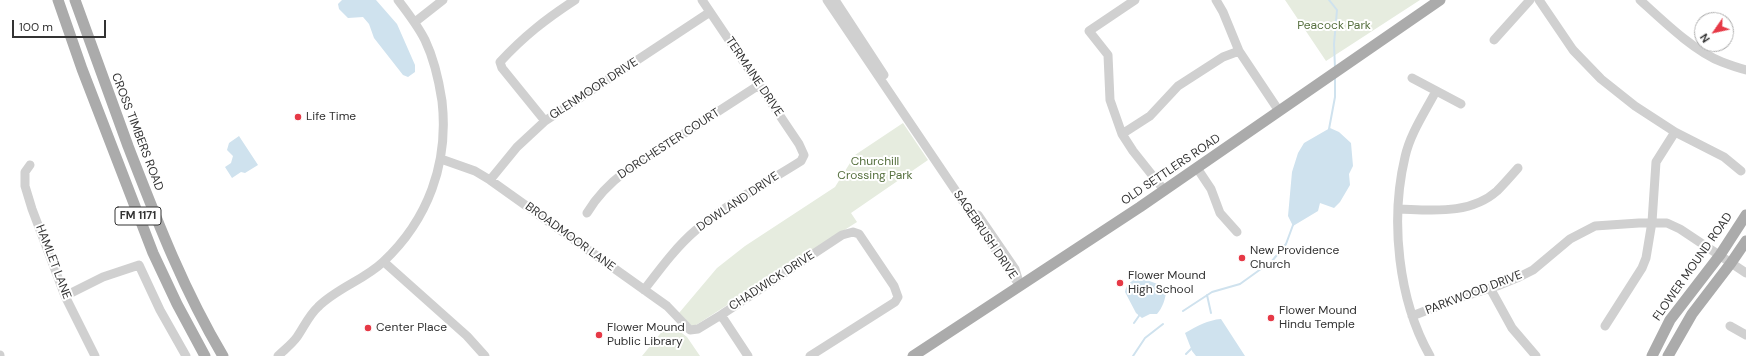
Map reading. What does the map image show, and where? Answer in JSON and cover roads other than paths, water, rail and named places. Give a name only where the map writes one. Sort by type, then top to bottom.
[{"type":"main road","name":"FM 1171","points":[[58,0],[82,69],[111,140],[153,253],[177,304],[205,356]]},
{"type":"main road","name":"CROSS TIMBERS ROAD","points":[[75,0],[124,136],[158,224],[180,276],[223,356]]},
{"type":"main road","name":"OLD SETTLERS ROAD","points":[[913,356],[1197,168],[1440,0]]},
{"type":"main road","points":[[111,140],[124,136]]},
{"type":"main road","name":"FLOWER MOUND ROAD","points":[[1652,356],[1670,320],[1720,255],[1746,215]]},
{"type":"main road","points":[[1668,356],[1692,314],[1731,263],[1746,240]]},
{"type":"street","points":[[278,356],[296,338],[319,306],[384,262],[402,242],[426,205],[434,185],[441,159],[444,137],[440,85],[426,42],[415,22],[398,0]]},
{"type":"street","points":[[415,22],[443,0]]},
{"type":"street","points":[[545,121],[502,68],[500,62],[545,20],[575,0]]},
{"type":"street","name":"TERMAINE DRIVE","points":[[702,0],[799,144],[804,154]]},
{"type":"street","name":"SAGEBRUSH DRIVE","points":[[827,0],[879,72],[1015,269],[1020,286]]},
{"type":"street","name":"SAGEBRUSH DRIVE","points":[[835,0],[879,72]]},
{"type":"street","points":[[1135,0],[1089,31],[1108,55],[1110,100],[1122,134],[1164,190]]},
{"type":"street","points":[[1216,0],[1223,12],[1239,51],[1279,111]]},
{"type":"street","points":[[1494,40],[1530,0]]},
{"type":"street","points":[[1539,0],[1573,50],[1601,79],[1635,106],[1675,132],[1724,157],[1741,171]]},
{"type":"street","points":[[1640,0],[1675,32],[1699,49],[1721,62],[1746,70]]},
{"type":"street","name":"GLENMOOR DRIVE","points":[[490,180],[517,147],[545,121],[710,12]]},
{"type":"street","points":[[1122,134],[1150,116],[1178,86],[1223,57],[1239,51]]},
{"type":"street","points":[[1412,78],[1461,104]]},
{"type":"street","name":"DORCHESTER COURT","points":[[587,213],[595,199],[626,171],[759,85]]},
{"type":"street","points":[[1430,356],[1416,328],[1404,283],[1400,260],[1399,209],[1405,157],[1436,91]]},
{"type":"street","points":[[1605,326],[1642,268],[1646,258],[1652,222],[1656,162],[1675,132]]},
{"type":"street","name":"DOWLAND DRIVE","points":[[644,290],[665,263],[696,230],[714,216],[801,161],[804,154]]},
{"type":"street","name":"BROADMOOR LANE","points":[[441,159],[475,171],[490,180],[677,314],[690,330]]},
{"type":"street","name":"HAMLET LANE","points":[[30,165],[25,172],[25,186],[32,210],[65,296],[95,356]]},
{"type":"street","points":[[1197,168],[1211,189],[1220,213],[1237,232]]},
{"type":"street","points":[[1399,209],[1453,210],[1476,204],[1496,192],[1518,168]]},
{"type":"street","name":"PARKWOOD DRIVE","points":[[1412,316],[1490,288],[1533,270],[1570,239],[1596,226],[1652,222],[1667,223],[1680,229],[1746,273]]},
{"type":"street","name":"CHADWICK DRIVE","points":[[690,330],[698,329],[721,315],[842,235],[853,232],[859,234],[894,286],[898,297],[895,302],[810,356]]},
{"type":"street","points":[[384,262],[467,336],[485,356]]},
{"type":"street","points":[[65,296],[103,277],[139,265],[160,310],[186,356]]},
{"type":"street","points":[[1490,288],[1512,328],[1536,356]]},
{"type":"street","points":[[721,315],[748,356]]},
{"type":"street","points":[[1730,326],[1746,336]]},
{"type":"water","points":[[342,0],[376,0],[397,24],[415,65],[415,72],[408,77],[403,75],[374,38],[369,24],[363,17],[348,18],[339,9],[338,4]]},
{"type":"water","points":[[1330,128],[1339,132],[1351,143],[1353,166],[1349,174],[1350,185],[1340,202],[1334,208],[1320,203],[1318,211],[1293,226],[1288,216],[1292,172],[1298,153],[1304,143]]},
{"type":"water","points":[[239,136],[258,165],[245,173],[241,172],[232,178],[225,167],[231,163],[233,156],[227,150],[229,143]]},
{"type":"water","points":[[1140,278],[1159,285],[1166,291],[1161,309],[1157,314],[1150,314],[1142,318],[1136,313],[1125,292],[1130,282]]},
{"type":"water","points":[[1221,319],[1245,356],[1196,356],[1192,351],[1185,333],[1207,322]]},
{"type":"waterway","points":[[1329,0],[1337,10],[1334,44],[1335,68]]},
{"type":"waterway","points":[[1329,129],[1335,97],[1335,78]]},
{"type":"waterway","points":[[1183,311],[1212,292],[1240,284],[1272,261],[1286,244],[1293,225]]},
{"type":"waterway","points":[[1164,293],[1171,293]]},
{"type":"waterway","points":[[1207,295],[1211,313]]},
{"type":"waterway","points":[[1134,323],[1141,313]]},
{"type":"waterway","points":[[1133,356],[1145,338],[1163,324]]},
{"type":"waterway","points":[[1186,354],[1192,348]]},
{"type":"place","name":"Life Time","points":[[298,117]]},
{"type":"place","name":"New Providence Church","points":[[1242,258]]},
{"type":"place","name":"Flower Mound High School","points":[[1120,283]]},
{"type":"place","name":"Flower Mound Hindu Temple","points":[[1271,318]]},
{"type":"place","name":"Center Place","points":[[368,328]]},
{"type":"place","name":"Flower Mound Public Library","points":[[599,335]]},
{"type":"park label","name":"Peacock Park","points":[[1334,26]]},
{"type":"park label","name":"Churchill Crossing Park","points":[[875,169]]}]
